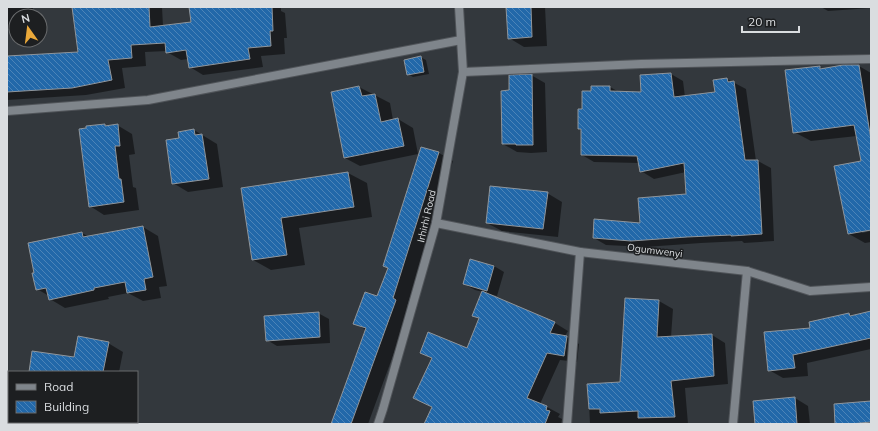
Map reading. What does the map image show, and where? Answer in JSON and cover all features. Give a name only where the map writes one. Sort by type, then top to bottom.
[{"type":"street","name":"Irhirhi Road","points":[[378,424],[436,223],[463,72],[459,7]]},
{"type":"street","points":[[7,111],[148,100],[461,40]]},
{"type":"street","points":[[463,72],[641,64],[871,59]]},
{"type":"street","name":"Ogumwenyi","points":[[436,223],[580,252],[747,271],[810,290],[871,287]]},
{"type":"street","points":[[567,424],[580,252]]},
{"type":"street","points":[[733,424],[747,271]]},
{"type":"building","points":[[72,7],[149,7],[150,27],[191,22],[189,7],[272,7],[273,31],[270,31],[271,46],[248,48],[250,59],[189,68],[186,50],[166,53],[165,43],[131,45],[132,58],[108,60],[112,80],[72,88],[7,92],[7,56],[78,52]]},
{"type":"building","points":[[506,7],[531,7],[532,37],[508,39]]},
{"type":"building","points":[[421,56],[424,72],[407,75],[404,60]]},
{"type":"building","points":[[843,65],[859,65],[871,140],[871,230],[848,234],[834,166],[861,161],[854,125],[793,133],[785,70],[820,66],[820,69]]},
{"type":"building","points":[[671,73],[674,97],[715,92],[713,80],[727,78],[728,82],[734,81],[745,160],[758,160],[762,234],[631,241],[593,238],[594,219],[640,223],[638,198],[686,194],[684,163],[640,172],[637,156],[581,155],[581,129],[578,129],[578,109],[582,109],[582,91],[591,91],[591,86],[610,86],[610,91],[641,92],[640,75]]},
{"type":"building","points":[[532,74],[533,145],[502,144],[501,91],[509,90],[509,75]]},
{"type":"building","points":[[359,86],[362,96],[375,94],[381,122],[398,118],[404,146],[344,158],[331,92]]},
{"type":"building","points":[[105,124],[105,126],[118,124],[120,146],[115,146],[119,179],[121,179],[124,202],[89,207],[79,129],[86,128],[86,126]]},
{"type":"building","points":[[194,129],[195,135],[202,134],[209,179],[172,184],[166,140],[179,138],[178,132]]},
{"type":"building","points":[[421,147],[439,152],[393,298],[396,300],[351,424],[331,424],[366,328],[353,324],[365,292],[377,296],[388,268],[383,266]]},
{"type":"building","points":[[348,172],[354,207],[281,218],[287,255],[252,260],[241,188]]},
{"type":"building","points":[[490,186],[548,192],[543,229],[486,223]]},
{"type":"building","points":[[143,226],[153,277],[144,279],[146,290],[127,293],[125,282],[94,288],[94,290],[49,300],[46,288],[36,290],[28,243],[82,232],[83,237]]},
{"type":"building","points":[[470,259],[494,266],[487,291],[463,284]]},
{"type":"building","points":[[482,291],[555,322],[550,333],[567,336],[564,356],[547,353],[527,398],[547,406],[546,410],[550,411],[545,424],[424,424],[432,407],[413,398],[432,358],[420,353],[428,332],[467,348],[479,318],[472,316]]},
{"type":"building","points":[[625,298],[659,300],[657,337],[712,334],[714,376],[671,381],[675,417],[638,418],[638,411],[600,413],[600,409],[589,409],[587,384],[620,382]]},
{"type":"building","points":[[871,311],[871,338],[793,355],[795,368],[768,371],[764,332],[810,328],[809,322],[849,313],[850,316]]},
{"type":"building","points":[[319,312],[320,337],[266,341],[264,316]]},
{"type":"building","points":[[78,336],[109,342],[103,371],[29,371],[32,351],[74,357]]},
{"type":"building","points":[[795,397],[797,424],[755,424],[753,401]]},
{"type":"building","points":[[871,401],[871,422],[835,424],[834,404]]}]
